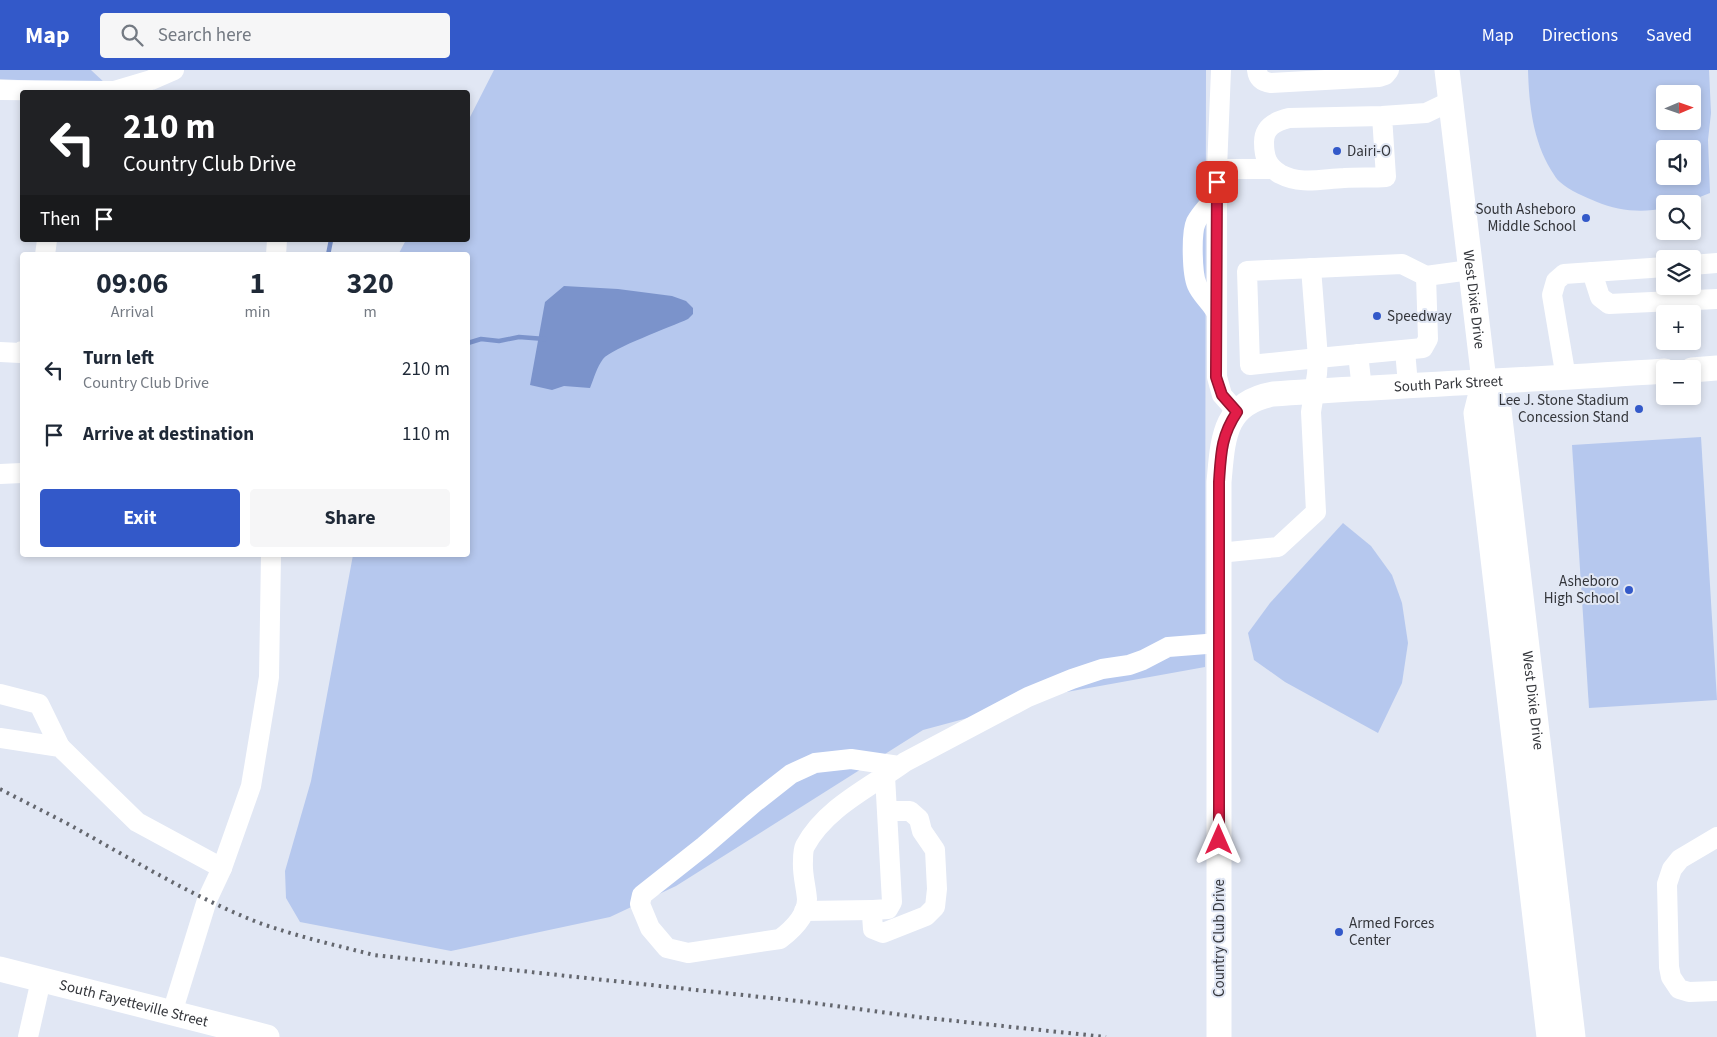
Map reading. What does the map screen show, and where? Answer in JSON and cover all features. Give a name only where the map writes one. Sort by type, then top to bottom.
[{"type":"main road","name":"West Dixie Drive","points":[[1447,70],[1484,381],[1499,410],[1572,1030]]},
{"type":"main road","points":[[1701,369],[1717,368]]},
{"type":"main road","name":"South Park Street","points":[[1237,412],[1251,400],[1262,396],[1408,385],[1566,378],[1656,372]]},
{"type":"main road","name":"West Dixie Drive","points":[[1484,381],[1476,413],[1548,1031]]},
{"type":"main road","name":"Country Club Drive","points":[[1219,1037],[1219,482],[1223,443],[1228,426],[1237,412]]},
{"type":"main road","name":"South Fayetteville Street","points":[[0,969],[260,1036]]},
{"type":"street","points":[[117,90],[151,80],[174,70]]},
{"type":"street","points":[[1221,70],[1217,169],[1216,377],[1222,395],[1237,412]]},
{"type":"street","points":[[1258,73],[1261,80],[1271,83],[1379,77],[1385,75],[1389,70]]},
{"type":"street","points":[[0,90],[20,91]]},
{"type":"street","points":[[1382,116],[1386,177],[1299,181],[1285,177],[1271,168],[1265,158],[1264,136],[1268,128],[1278,121],[1288,118],[1426,113],[1450,101]]},
{"type":"street","points":[[1217,169],[1271,168]]},
{"type":"street","points":[[1217,194],[1194,225],[1196,284],[1217,314]]},
{"type":"street","points":[[1701,264],[1717,263]]},
{"type":"street","points":[[1426,276],[1427,343],[1423,348],[1250,365],[1247,271],[1402,264],[1426,276],[1470,270]]},
{"type":"street","points":[[1219,553],[1278,547],[1316,512],[1311,412],[1318,358],[1311,268]]},
{"type":"street","points":[[1566,378],[1552,295],[1556,281],[1564,274],[1656,268]]},
{"type":"street","points":[[1592,272],[1600,297],[1608,304],[1717,299]]},
{"type":"street","points":[[1217,289],[1248,291]]},
{"type":"street","points":[[1405,350],[1408,385]]},
{"type":"street","points":[[0,352],[20,353]]},
{"type":"street","points":[[1358,354],[1362,389]]},
{"type":"street","points":[[0,474],[20,473]]},
{"type":"street","points":[[172,1013],[207,900],[222,868],[251,786],[269,677],[271,557]]},
{"type":"street","points":[[892,771],[851,760],[828,760],[815,763],[791,774],[642,895],[640,904],[650,928],[667,948],[688,953],[780,939],[791,931],[803,915],[807,901],[802,868],[804,848],[817,829],[845,803],[892,771],[945,739],[1028,697],[1072,679],[1102,669],[1129,665],[1168,647],[1219,643]]},
{"type":"street","points":[[0,694],[39,704],[60,747],[137,822],[222,868]]},
{"type":"street","points":[[0,738],[60,747]]},
{"type":"street","points":[[804,911],[888,909],[892,902],[887,811],[892,771]]},
{"type":"street","points":[[873,910],[873,929],[883,933],[926,916],[935,907],[937,882],[934,850],[922,832],[920,819],[910,811],[887,811]]},
{"type":"street","points":[[1717,837],[1680,859],[1669,876],[1667,892],[1671,977],[1680,989],[1689,992],[1717,991]]},
{"type":"street","points":[[28,1037],[41,980]]},
{"type":"shaded area","points":[[0,70],[91,70],[107,85],[0,79]]},
{"type":"shaded area","points":[[494,70],[1206,70],[1205,667],[1061,693],[923,730],[676,886],[610,917],[451,951],[300,922],[286,898],[285,871],[311,781],[353,557],[470,557],[470,252],[400,252],[405,242],[470,242],[470,117]]},
{"type":"shaded area","points":[[1528,70],[1709,70],[1711,113],[1708,140],[1710,193],[1701,197],[1701,195],[1656,195],[1656,210],[1639,211],[1605,205],[1583,196],[1560,182],[1551,170],[1540,147],[1531,109]]},
{"type":"shaded area","points":[[564,286],[618,289],[672,296],[686,301],[693,308],[693,314],[688,319],[609,354],[599,366],[590,388],[564,386],[552,390],[530,385],[545,302]]},
{"type":"shaded area","points":[[1701,437],[1717,700],[1589,708],[1572,445]]},
{"type":"shaded area","points":[[1343,523],[1371,546],[1392,575],[1402,603],[1408,643],[1402,683],[1378,733],[1285,682],[1254,660],[1248,633],[1270,603]]},
{"type":"waterway","points":[[329,252],[331,242]]},
{"type":"waterway","points":[[470,342],[481,339],[499,341],[519,337],[545,339]]},
{"type":"railway","points":[[0,789],[68,824],[185,889],[232,912],[286,932],[374,955],[1106,1037]]},
{"type":"place","name":"Dairi-O","points":[[1337,151]]},
{"type":"place","name":"South Asheboro Middle School","points":[[1586,218]]},
{"type":"place","name":"Speedway","points":[[1377,316]]},
{"type":"place","name":"Lee J. Stone Stadium Concession Stand","points":[[1639,409]]},
{"type":"place","name":"Asheboro High School","points":[[1629,590]]},
{"type":"place","name":"Armed Forces Center","points":[[1339,932]]},
{"type":"route","points":[[1217,182],[1216,377],[1222,395],[1237,412],[1228,426],[1223,443],[1219,482],[1219,840]]}]
